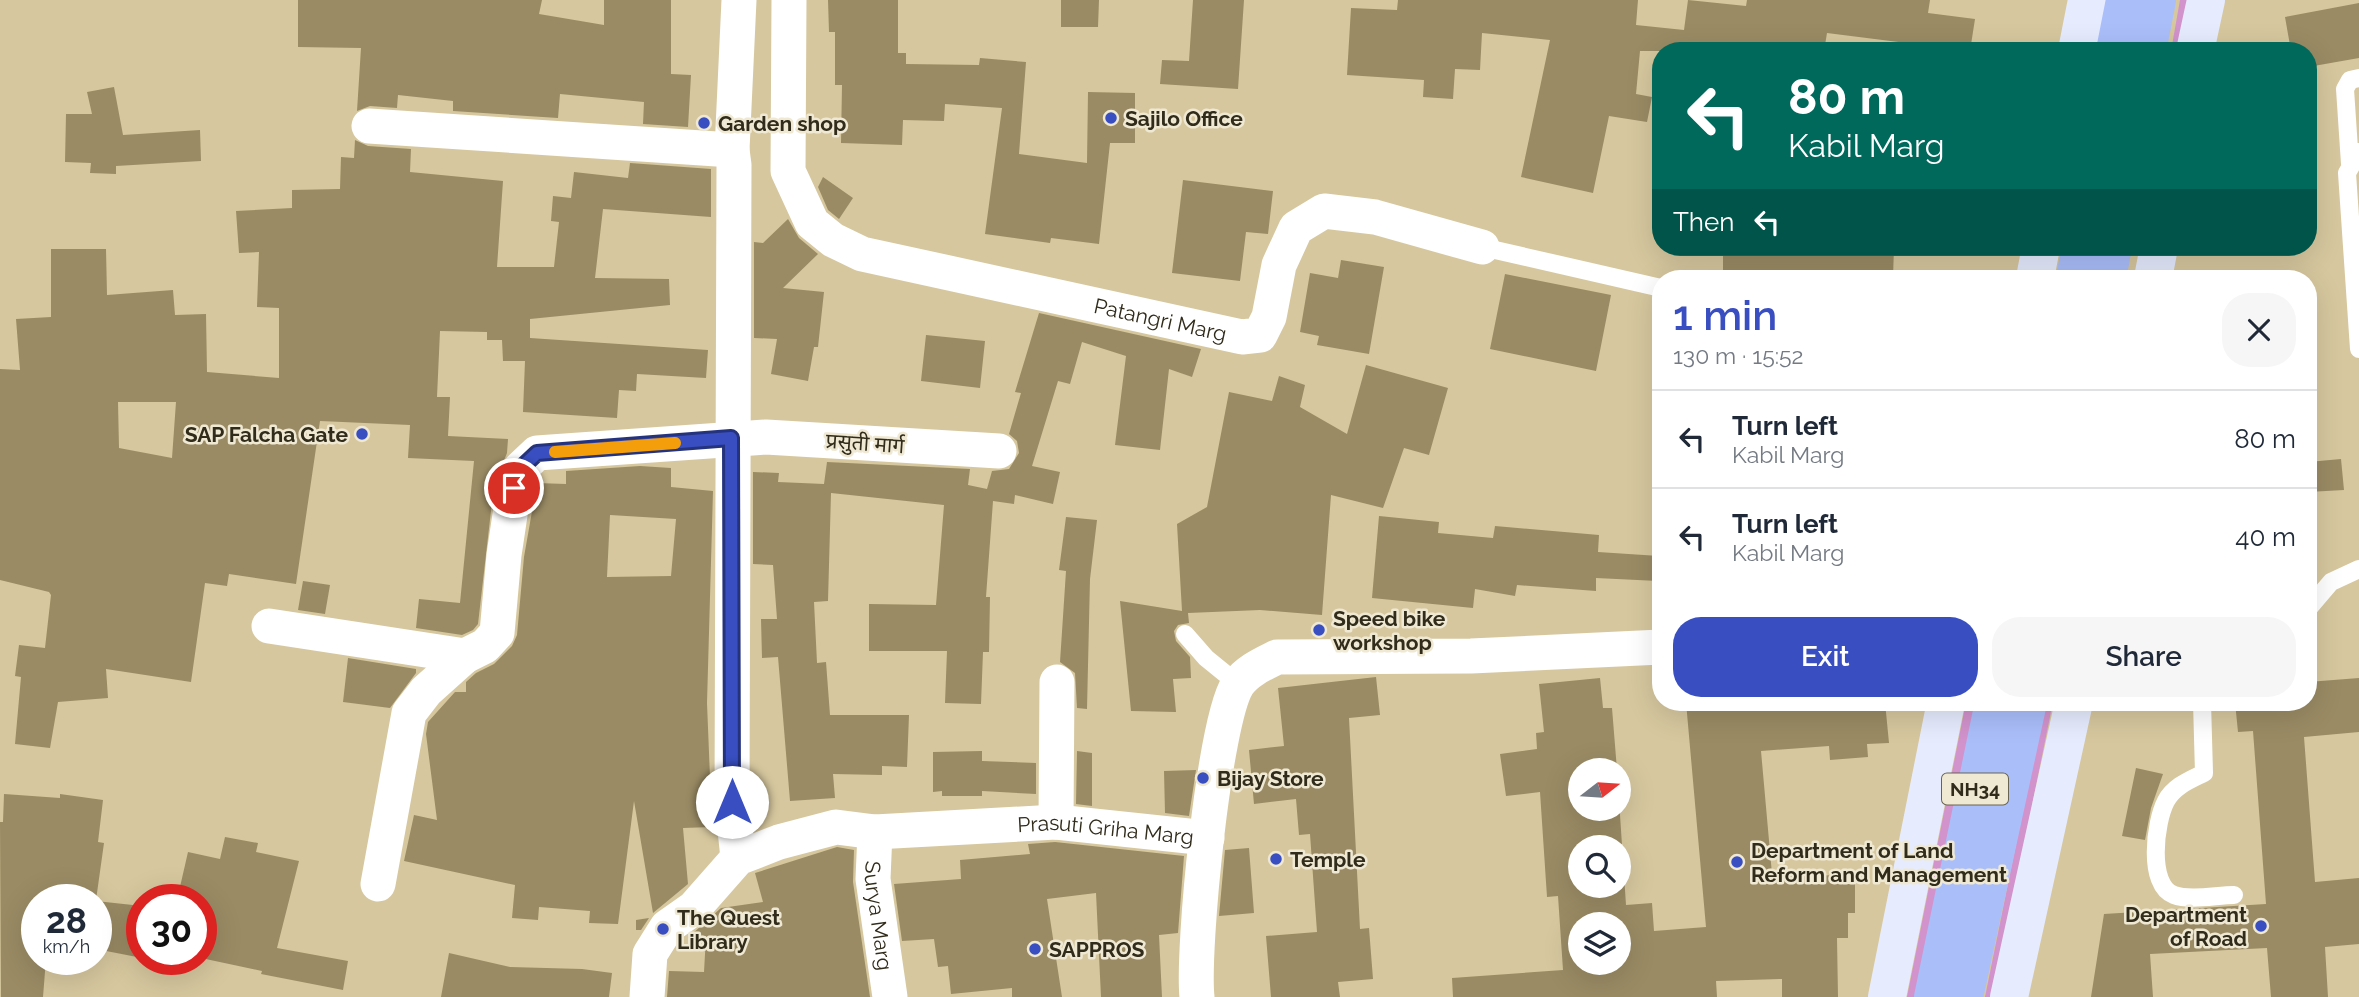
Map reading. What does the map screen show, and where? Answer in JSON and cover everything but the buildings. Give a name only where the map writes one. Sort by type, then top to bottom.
[{"type":"highway","points":[[2117,42],[2125,0]]},
{"type":"highway","points":[[2149,42],[2157,0]]},
{"type":"highway","name":"NH34","points":[[1933,997],[1992,711]]},
{"type":"highway","name":"NH34","points":[[1964,997],[2026,711]]},
{"type":"street","points":[[647,997],[650,954],[667,927],[694,908],[738,858],[732,802],[731,438],[732,150],[739,0]]},
{"type":"street","name":"Patangri Marg","points":[[789,0],[788,171],[812,223],[833,240],[862,254],[1242,337],[1260,335],[1269,317],[1279,265],[1296,228],[1324,211],[1375,217],[1482,247]]},
{"type":"street","points":[[2079,42],[2087,0]]},
{"type":"street","points":[[2197,42],[2206,0]]},
{"type":"street","points":[[369,126],[732,150]]},
{"type":"street","name":"प्रसुती मार्ग","points":[[465,656],[485,646],[497,633],[514,488],[520,469],[537,453],[766,437],[999,452]]},
{"type":"street","points":[[269,626],[465,656]]},
{"type":"street","points":[[1238,684],[1255,668],[1277,657],[1471,656],[1652,647]]},
{"type":"street","points":[[378,884],[409,713],[426,691],[465,656]]},
{"type":"street","points":[[1056,822],[1057,682]]},
{"type":"street","name":"Prasuti Griha Marg","points":[[738,858],[836,827],[875,832],[1056,822],[1207,838],[1226,715],[1238,684]]},
{"type":"street","points":[[1887,997],[1944,711]]},
{"type":"street","points":[[2008,997],[2072,711]]},
{"type":"street","name":"Surya Marg","points":[[875,832],[873,879],[890,997]]},
{"type":"street","points":[[1197,997],[1207,838]]},
{"type":"lane","points":[[2065,42],[2073,0]]},
{"type":"lane","points":[[2359,78],[2350,80],[2345,89],[2354,158],[2349,216],[2359,349]]},
{"type":"lane","name":"Patangri Marg","points":[[1482,247],[1652,286]]},
{"type":"lane","points":[[2317,598],[2331,582],[2359,569]]},
{"type":"lane","points":[[1185,634],[1206,658],[1238,684]]},
{"type":"lane","points":[[2202,711],[2204,773],[2179,786],[2166,801],[2158,833],[2155,871],[2162,885],[2177,896],[2234,895]]},
{"type":"shaded area","points":[[2180,0],[2189,0],[2181,42],[2173,42]]},
{"type":"shaded area","points":[[1964,711],[1977,711],[1919,997],[1907,997]]},
{"type":"shaded area","points":[[2043,711],[2051,711],[1993,997],[1985,997]]},
{"type":"slow traffic","points":[[555,452],[675,443]]},
{"type":"place","name":"Sajilo Office","points":[[1111,118]]},
{"type":"place","name":"Garden shop","points":[[704,123]]},
{"type":"place","name":"SAP Falcha Gate","points":[[362,434]]},
{"type":"place","name":"Speed bike workshop","points":[[1319,630]]},
{"type":"place","name":"Bijay Store","points":[[1203,778]]},
{"type":"place","name":"Temple","points":[[1276,859]]},
{"type":"place","name":"Department of Land Reform and Management","points":[[1737,862]]},
{"type":"place","name":"Department of Road","points":[[2261,926]]},
{"type":"place","name":"The Quest Library","points":[[663,929]]},
{"type":"place","name":"SAPPROS","points":[[1035,949]]},
{"type":"route","points":[[514,488],[520,469],[537,453],[731,438],[732,802]]}]
